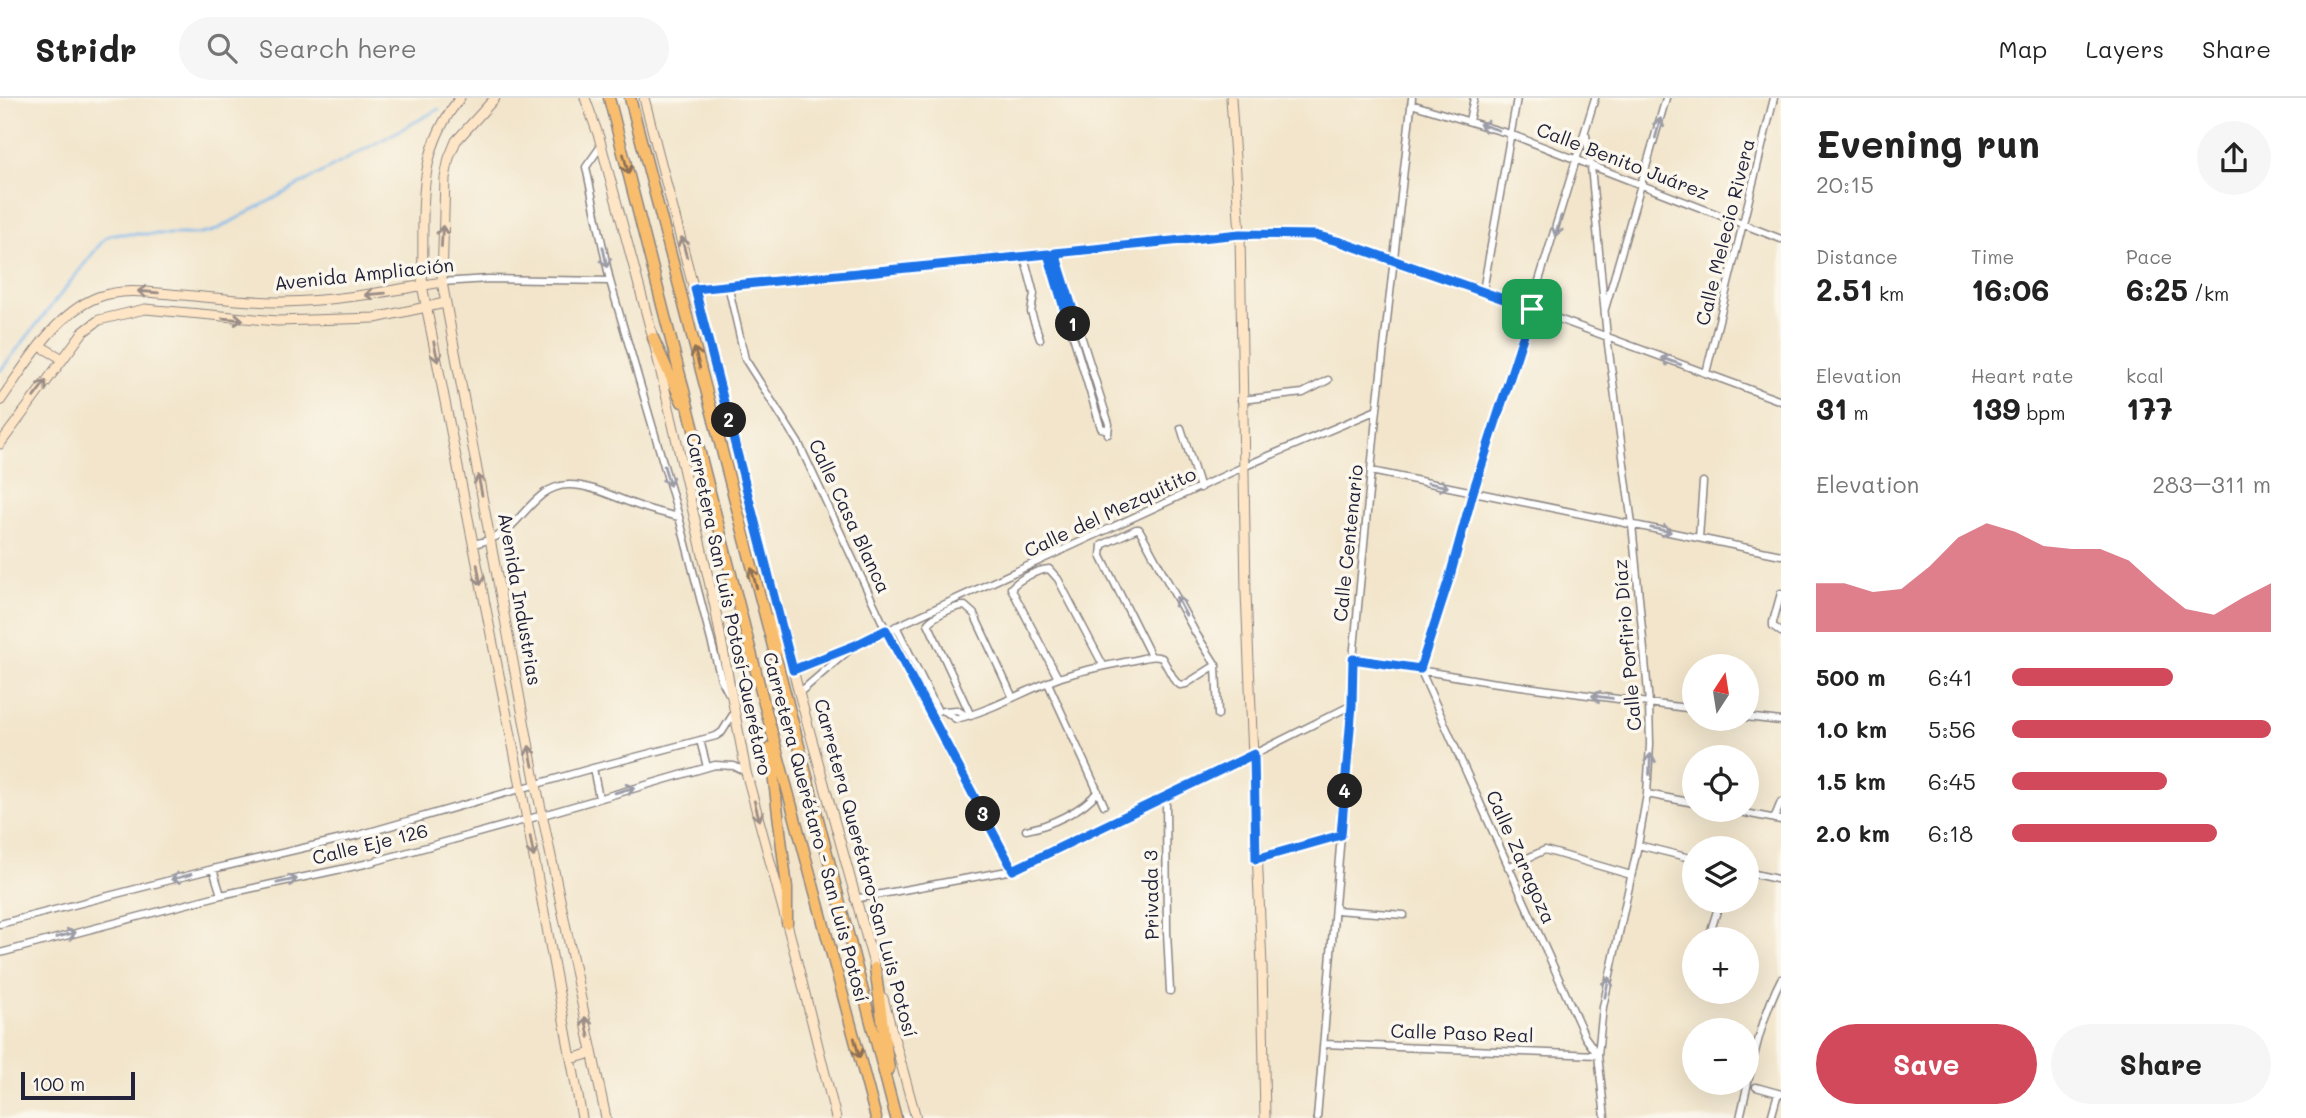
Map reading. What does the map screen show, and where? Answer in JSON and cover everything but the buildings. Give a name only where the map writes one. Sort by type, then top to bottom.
[{"type":"highway","name":"Carretera Querétaro - San Luis Potosí","points":[[609,98],[765,707],[876,1118]]},
{"type":"highway","name":"Carretera Querétaro - San Luis Potosí","points":[[630,98],[896,1117]]},
{"type":"highway","points":[[653,338],[694,427]]},
{"type":"highway","points":[[761,604],[793,667]]},
{"type":"highway","points":[[765,707],[788,888],[787,923]]},
{"type":"highway","points":[[875,968],[896,1117]]},
{"type":"main road","name":"Avenida Industrias","points":[[460,98],[441,127],[425,175],[422,207],[422,285],[522,790],[582,1118]]},
{"type":"main road","name":"Avenida Industrias","points":[[495,98],[456,141],[449,158],[445,178],[442,282],[536,785],[606,1118]]},
{"type":"main road","name":"Carretera San Luis Potosí-Querétaro","points":[[585,98],[601,146],[653,338],[715,607],[746,772],[836,1118]]},
{"type":"main road","name":"Carretera Querétaro-San Luis Potosí","points":[[644,98],[799,693],[916,1118]]},
{"type":"main road","points":[[1232,99],[1240,234],[1241,400],[1265,1118]]},
{"type":"main road","name":"Avenida Ampliación","points":[[0,401],[40,346],[74,311],[97,298],[137,291],[285,302],[394,292],[442,282]]},
{"type":"main road","name":"Avenida Ampliación","points":[[0,444],[83,332],[99,320],[145,309],[276,321],[375,318],[445,303]]},
{"type":"main road","points":[[40,346],[64,359]]},
{"type":"main road","points":[[571,1059],[593,1054]]},
{"type":"street","points":[[1469,121],[1474,98]]},
{"type":"street","points":[[1483,291],[1517,98]]},
{"type":"street","points":[[1420,669],[1578,161],[1595,98]]},
{"type":"street","points":[[1604,311],[1643,185],[1666,98]]},
{"type":"street","name":"Calle Melecio Rivera","points":[[1706,373],[1774,98]]},
{"type":"street","name":"Calle Benito Juárez","points":[[1412,101],[1510,134],[1781,239]]},
{"type":"street","name":"Calle Centenario","points":[[1318,1118],[1352,705],[1353,659],[1377,410],[1412,101]]},
{"type":"street","name":"Calle Porfirio Díaz","points":[[1586,133],[1607,337],[1632,524],[1649,703],[1650,756],[1647,794],[1603,1007],[1598,1055],[1605,1118]]},
{"type":"street","points":[[601,146],[586,167],[610,281],[679,517],[721,679],[731,697]]},
{"type":"street","points":[[695,289],[1240,234],[1315,235],[1394,259],[1781,401]]},
{"type":"street","points":[[1051,254],[1054,277],[1073,324],[1088,359],[1109,424],[1108,432],[1101,428],[1083,372],[1080,362],[1073,324],[1062,275],[1051,254]]},
{"type":"street","points":[[1024,256],[1034,294],[1031,312],[1040,339]]},
{"type":"street","points":[[1054,277],[1062,275]]},
{"type":"street","name":"Avenida Ampliación","points":[[442,282],[488,279],[610,281]]},
{"type":"street","name":"Calle Casa Blanca","points":[[728,285],[745,359],[799,444],[886,630],[938,712],[1013,870]]},
{"type":"street","points":[[1080,362],[1088,359]]},
{"type":"street","points":[[1083,372],[1091,369]]},
{"type":"street","points":[[1241,400],[1303,393],[1328,380]]},
{"type":"street","points":[[1094,404],[1102,401]]},
{"type":"street","name":"Calle del Mezquitito","points":[[793,667],[856,645],[1244,467],[1377,410]]},
{"type":"street","points":[[1181,428],[1200,488]]},
{"type":"street","points":[[1371,471],[1781,555]]},
{"type":"street","points":[[1699,538],[1703,482]]},
{"type":"street","points":[[473,544],[491,541],[510,530],[542,495],[568,485],[600,492],[679,517]]},
{"type":"street","points":[[1151,656],[1101,556],[1100,548],[1104,543],[1136,528],[1216,665],[1218,715]]},
{"type":"street","points":[[1058,678],[1011,587],[1043,570],[1049,569],[1058,579],[1104,665]]},
{"type":"street","points":[[1781,593],[1773,626],[1781,632]]},
{"type":"street","points":[[968,715],[928,623],[942,614],[965,606],[974,614],[1013,698]]},
{"type":"street","points":[[896,626],[938,712],[957,710],[968,715],[994,708],[1058,678],[1151,656],[1162,658],[1180,685],[1216,665]]},
{"type":"street","name":"Calle del Mezquitito","points":[[799,693],[856,645]]},
{"type":"street","points":[[1353,659],[1490,682],[1682,707]]},
{"type":"street","name":"Calle Zaragoza","points":[[1420,669],[1585,1037],[1598,1055]]},
{"type":"street","points":[[1048,683],[1104,805]]},
{"type":"street","points":[[854,899],[1013,870],[1166,798],[1352,705]]},
{"type":"street","name":"Calle Eje 126","points":[[0,924],[213,869],[359,835],[700,740],[722,732],[734,713]]},
{"type":"street","points":[[1759,719],[1781,722]]},
{"type":"street","points":[[700,740],[707,767]]},
{"type":"street","name":"Calle Eje 126","points":[[0,953],[221,895],[365,864],[715,765],[733,766],[746,772]]},
{"type":"street","points":[[593,768],[599,798]]},
{"type":"street","points":[[1026,830],[1045,826],[1090,802],[1098,791]]},
{"type":"street","points":[[1647,794],[1682,801]]},
{"type":"street","name":"Privada 3","points":[[1166,798],[1170,991]]},
{"type":"street","points":[[1759,816],[1777,820],[1781,802]]},
{"type":"street","points":[[1256,859],[1341,835]]},
{"type":"street","points":[[1638,845],[1682,856]]},
{"type":"street","points":[[1508,867],[1545,850],[1631,875]]},
{"type":"street","points":[[213,869],[221,895]]},
{"type":"street","points":[[1759,875],[1781,880]]},
{"type":"street","points":[[1335,910],[1404,915]]},
{"type":"street","points":[[1740,1118],[1770,1000],[1781,979]]},
{"type":"street","name":"Calle Paso Real","points":[[1324,1044],[1598,1055]]},
{"type":"street","points":[[1759,1088],[1779,1093],[1771,1118]]},
{"type":"waterway","points":[[0,371],[105,238],[113,234],[201,234],[214,231],[439,109]]},
{"type":"route","points":[[1240,234],[1315,235],[1394,259],[1532,309],[1420,669],[1353,659],[1352,705],[1341,835],[1256,859],[1254,754],[1013,870],[886,630],[793,670],[695,289],[1048,254],[1069,325],[1077,323],[1055,253],[1240,234]]}]
